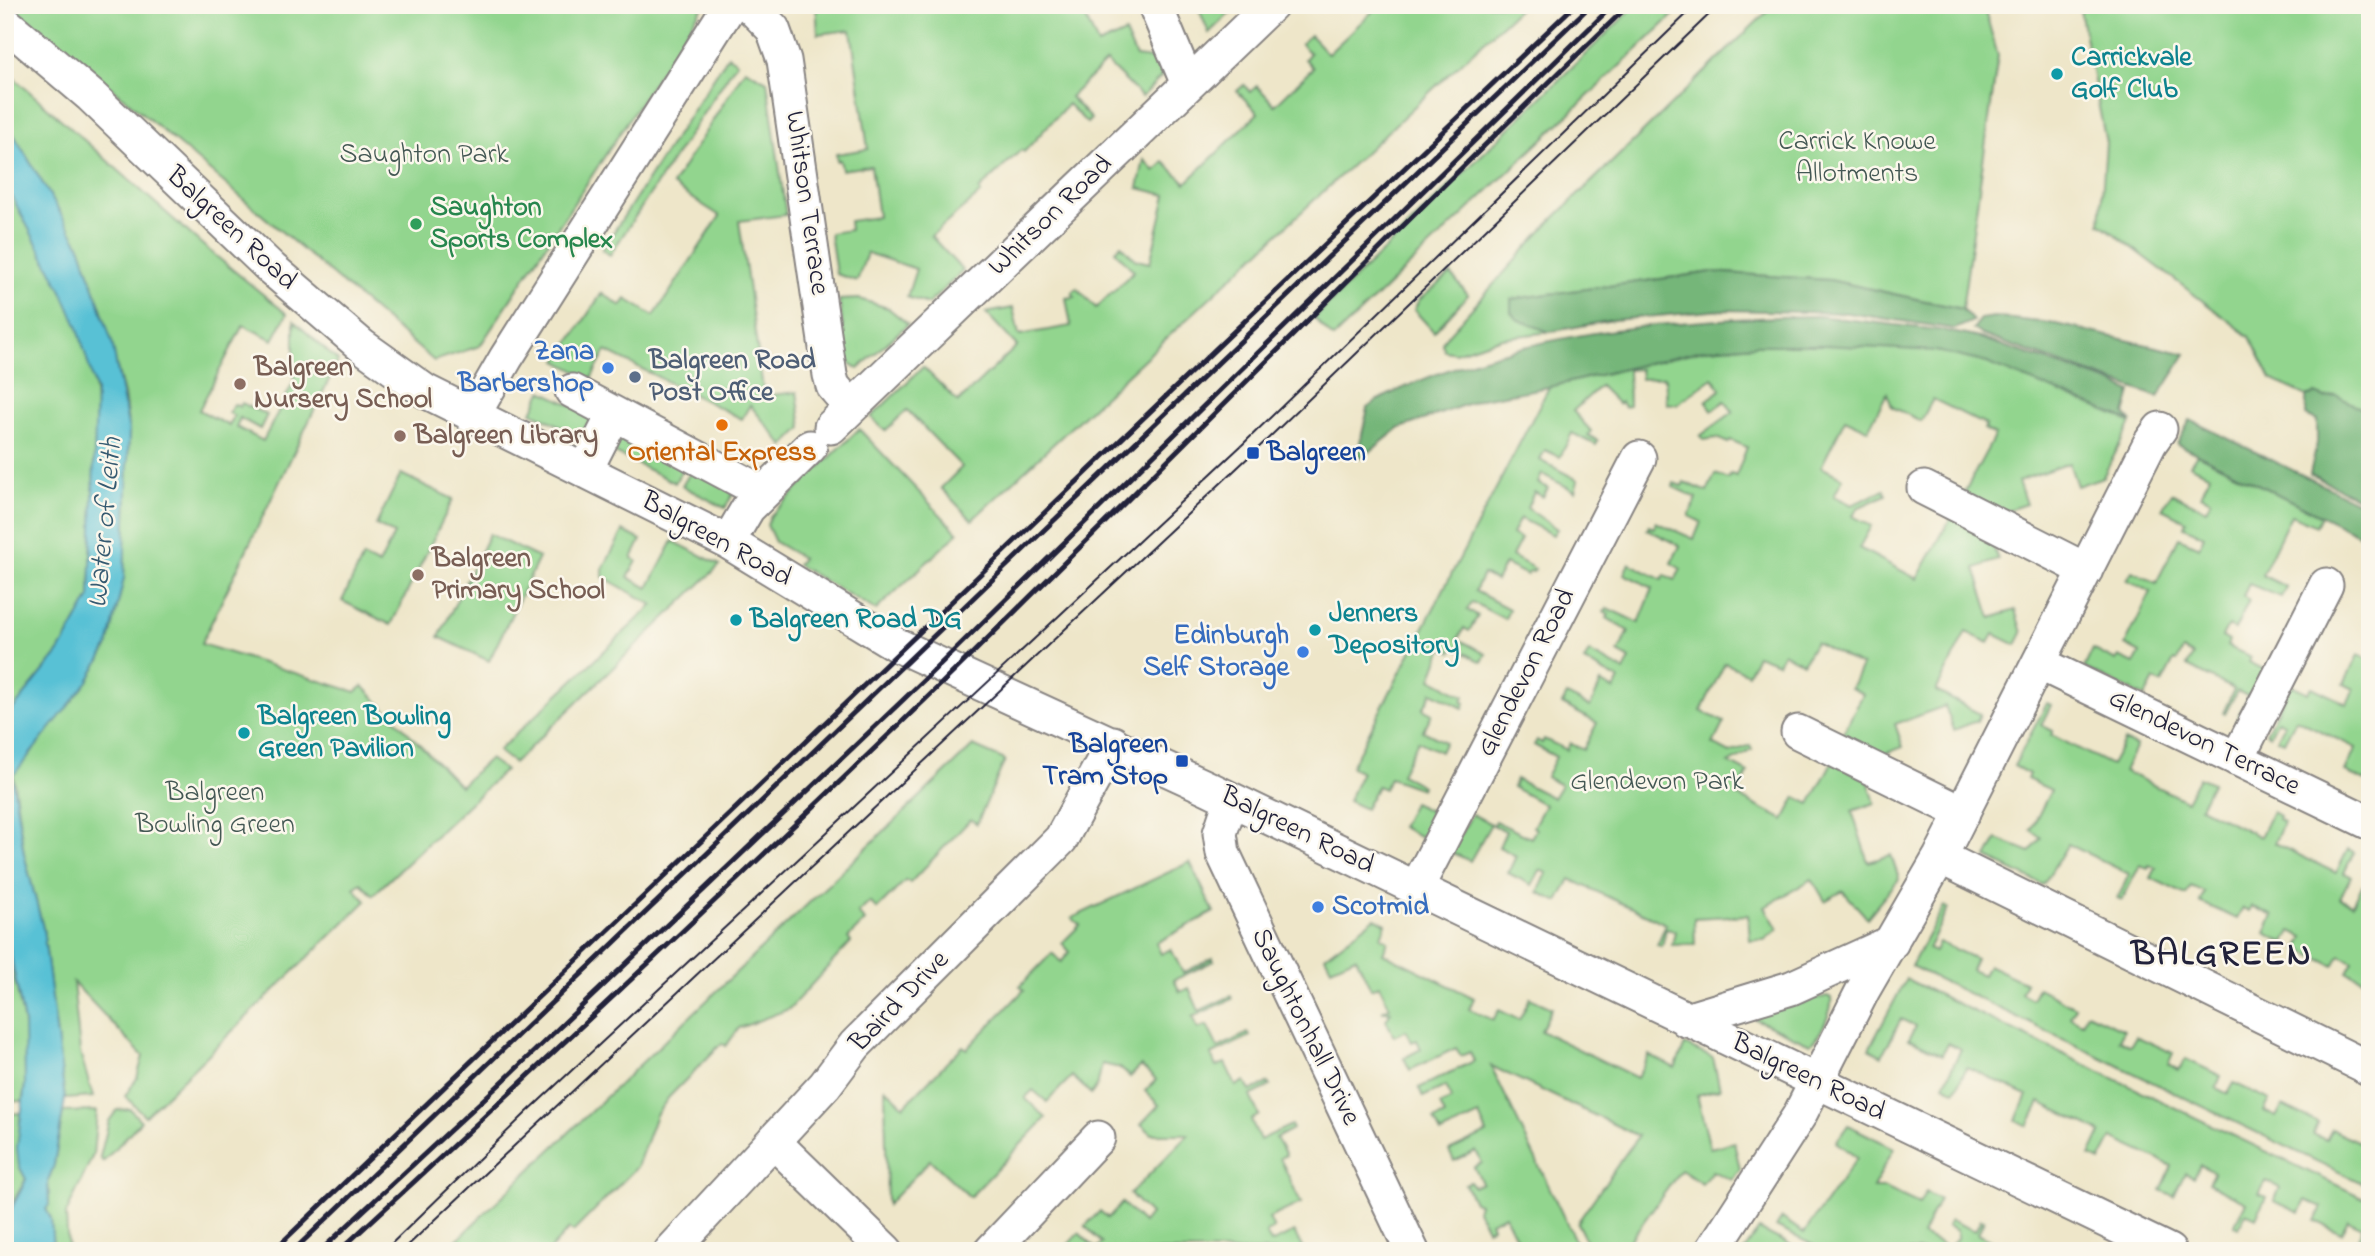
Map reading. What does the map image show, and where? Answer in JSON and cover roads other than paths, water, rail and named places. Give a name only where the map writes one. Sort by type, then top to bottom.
[{"type":"street","points":[[472,417],[513,346],[730,5]]},
{"type":"street","name":"Whitson Terrace","points":[[749,5],[773,29],[784,60],[833,386],[831,427]]},
{"type":"street","points":[[1155,5],[1188,84]]},
{"type":"street","name":"Whitson Road","points":[[728,542],[747,508],[762,492],[1270,5]]},
{"type":"street","name":"Balgreen Road","points":[[5,23],[91,96],[272,269],[362,346],[425,391],[472,417],[728,542],[897,645],[1113,743],[2169,1251]]},
{"type":"street","points":[[572,391],[762,492]]},
{"type":"street","points":[[584,471],[614,414]]},
{"type":"street","points":[[1713,1251],[1783,1143],[1964,813],[2150,443],[2160,429]]},
{"type":"street","name":"Glendevon Road","points":[[1416,889],[1639,458]]},
{"type":"street","points":[[1924,488],[2086,569]]},
{"type":"street","points":[[2237,759],[2326,585]]},
{"type":"street","name":"Glendevon Terrace","points":[[2039,663],[2370,823]]},
{"type":"street","points":[[1798,732],[1964,813]]},
{"type":"street","name":"Baird Drive","points":[[671,1251],[825,1085],[855,1045],[1061,839],[1074,821],[1113,743]]},
{"type":"street","name":"Saughtonhall Drive","points":[[1231,800],[1220,833],[1223,853],[1412,1251]]},
{"type":"street","points":[[1940,857],[2370,1069]]},
{"type":"street","points":[[1686,1020],[1791,988],[1892,942]]},
{"type":"street","points":[[991,1251],[1098,1139]]},
{"type":"street","points":[[773,1142],[886,1251]]},
{"type":"water","name":"Water of Leith","points":[[5,120],[80,246],[112,342],[129,431],[124,578],[108,646],[88,681],[12,777],[24,854],[43,928],[65,1099],[54,1165],[48,1181],[49,1205],[46,1209],[51,1219],[53,1251],[8,1251],[6,1239],[7,1220],[26,1179],[19,1166],[17,1148],[25,1084],[24,1022],[5,926],[5,719],[59,652],[90,597],[96,391],[78,328],[62,291],[5,184]]},
{"type":"tram line","points":[[384,1251],[525,1114],[1243,444],[1696,5]]},
{"type":"tram line","points":[[402,1251],[1253,453],[1719,5]]},
{"type":"railway","points":[[273,1251],[1575,5]]},
{"type":"railway","points":[[293,1251],[1591,5]]},
{"type":"railway","points":[[320,1251],[500,1084],[926,678],[1613,5]]},
{"type":"railway","points":[[339,1251],[639,972],[936,689],[1629,5]]},
{"type":"place","name":"Carrickvale Golf Club","points":[[2057,74]]},
{"type":"place","name":"Saughton Sports Complex","points":[[416,224]]},
{"type":"place","name":"Zana Barbershop","points":[[608,368]]},
{"type":"place","name":"Balgreen Road Post Office","points":[[635,377]]},
{"type":"place","name":"Balgreen Nursery School","points":[[240,384]]},
{"type":"place","name":"Oriental Express","points":[[722,425]]},
{"type":"place","name":"Balgreen Library","points":[[400,436]]},
{"type":"place","name":"Balgreen","points":[[1253,453]]},
{"type":"place","name":"Balgreen Primary School","points":[[418,575]]},
{"type":"place","name":"Balgreen Road DG","points":[[736,620]]},
{"type":"place","name":"Jenners Depository","points":[[1315,630]]},
{"type":"place","name":"Edinburgh Self Storage","points":[[1303,652]]},
{"type":"place","name":"Balgreen Bowling Green Pavilion","points":[[244,733]]},
{"type":"place","name":"Balgreen Tram Stop","points":[[1182,761]]},
{"type":"place","name":"Scotmid","points":[[1318,907]]},
{"type":"district","name":"BALGREEN","points":[[2222,955]]},
{"type":"park label","name":"Saughton Park","points":[[424,155]]},
{"type":"park label","name":"Carrick Knowe Allotments","points":[[1857,158]]},
{"type":"park label","name":"Glendevon Park","points":[[1657,782]]},
{"type":"park label","name":"Balgreen Bowling Green","points":[[215,809]]}]
